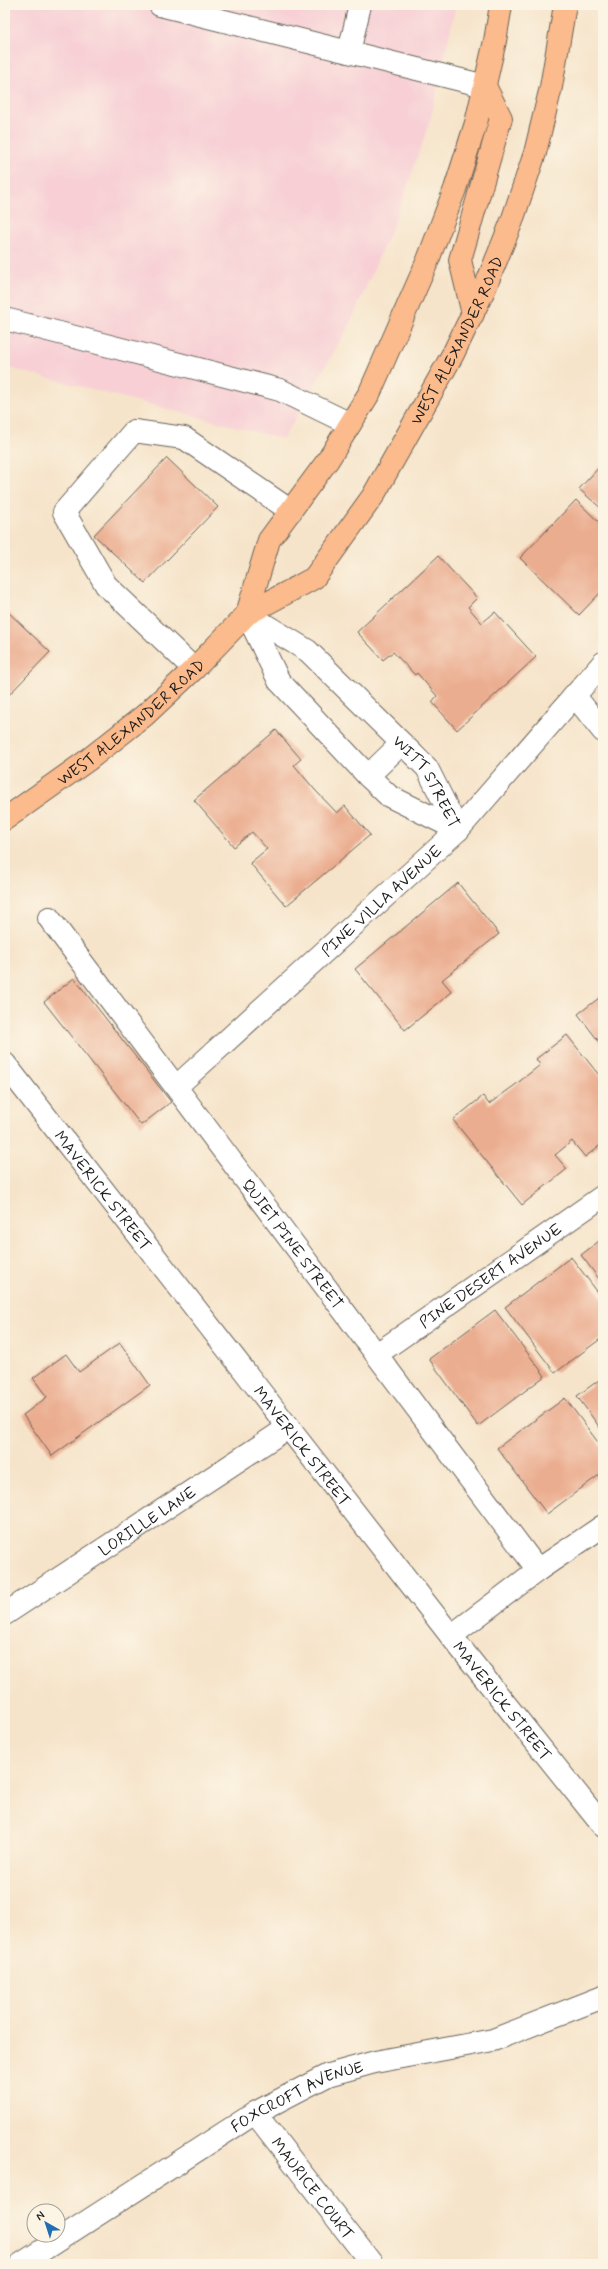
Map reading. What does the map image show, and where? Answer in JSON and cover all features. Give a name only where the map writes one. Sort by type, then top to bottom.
[{"type":"main road","name":"WEST ALEXANDER ROAD","points":[[247,614],[269,540],[328,460],[370,392],[428,260],[455,189],[476,123],[501,5]]},
{"type":"main road","name":"WEST ALEXANDER ROAD","points":[[5,819],[88,760],[145,715],[194,669],[247,614],[314,578],[373,496],[419,418],[473,314],[512,221],[535,153],[551,87],[565,5]]},
{"type":"main road","points":[[473,314],[460,260],[501,118],[485,86]]},
{"type":"street","points":[[160,5],[485,86]]},
{"type":"street","points":[[349,52],[360,5]]},
{"type":"street","points":[[5,319],[280,390],[350,424]]},
{"type":"street","points":[[194,669],[106,586],[64,512],[134,431],[184,438],[291,510]]},
{"type":"street","name":"WITT STREET","points":[[247,614],[305,649],[427,768],[458,830]]},
{"type":"street","name":"WITT STREET","points":[[247,614],[279,681],[368,776],[389,796],[458,830]]},
{"type":"street","name":"PINE VILLA AVENUE","points":[[177,1086],[458,830],[603,663]]},
{"type":"street","points":[[574,695],[603,731]]},
{"type":"street","points":[[368,776],[402,744]]},
{"type":"street","name":"QUIET PINE STREET","points":[[49,918],[177,1086],[538,1570]]},
{"type":"street","name":"MAVERICK STREET","points":[[5,1064],[290,1427],[450,1636],[603,1826]]},
{"type":"street","name":"PINE DESERT AVENUE","points":[[377,1354],[603,1196]]},
{"type":"street","name":"LORILLE LANE","points":[[5,1614],[290,1427]]},
{"type":"street","points":[[450,1636],[538,1570],[603,1526]]},
{"type":"street","name":"FOXCROFT AVENUE","points":[[21,2264],[255,2113],[328,2075],[375,2062],[493,2040],[603,1997]]},
{"type":"street","name":"MAURICE COURT","points":[[255,2113],[372,2264]]},
{"type":"shaded area","points":[[5,5],[456,5],[431,117],[399,211],[349,326],[283,439],[5,367]]},
{"type":"building","points":[[167,458],[218,507],[145,583],[94,535]]},
{"type":"building","points":[[603,463],[603,510],[579,489]]},
{"type":"building","points":[[576,500],[603,526],[603,590],[579,615],[520,558]]},
{"type":"building","points":[[438,556],[477,598],[468,607],[482,623],[495,612],[536,657],[457,730],[432,702],[437,696],[417,673],[415,675],[393,652],[383,660],[357,632]]},
{"type":"building","points":[[5,609],[50,652],[5,699]]},
{"type":"building","points":[[276,730],[301,759],[294,765],[315,790],[337,813],[345,806],[370,835],[286,906],[250,863],[267,849],[252,832],[234,847],[194,800]]},
{"type":"building","points":[[458,883],[499,934],[442,980],[452,992],[405,1030],[355,969]]},
{"type":"building","points":[[74,978],[171,1102],[141,1125],[44,1002]]},
{"type":"building","points":[[603,995],[603,1047],[578,1014]]},
{"type":"building","points":[[567,1035],[603,1080],[603,1143],[585,1157],[572,1141],[555,1155],[567,1169],[522,1205],[453,1120],[483,1096],[489,1104],[515,1085],[540,1065],[536,1059]]},
{"type":"building","points":[[603,1238],[603,1284],[581,1255]]},
{"type":"building","points":[[571,1257],[603,1299],[603,1337],[555,1373],[505,1307]]},
{"type":"building","points":[[495,1310],[545,1376],[478,1426],[429,1359]]},
{"type":"building","points":[[120,1343],[150,1385],[52,1456],[23,1415],[47,1397],[33,1378],[66,1354],[79,1372]]},
{"type":"building","points":[[603,1377],[603,1432],[577,1396]]},
{"type":"building","points":[[565,1398],[603,1449],[603,1472],[547,1514],[497,1448]]}]
